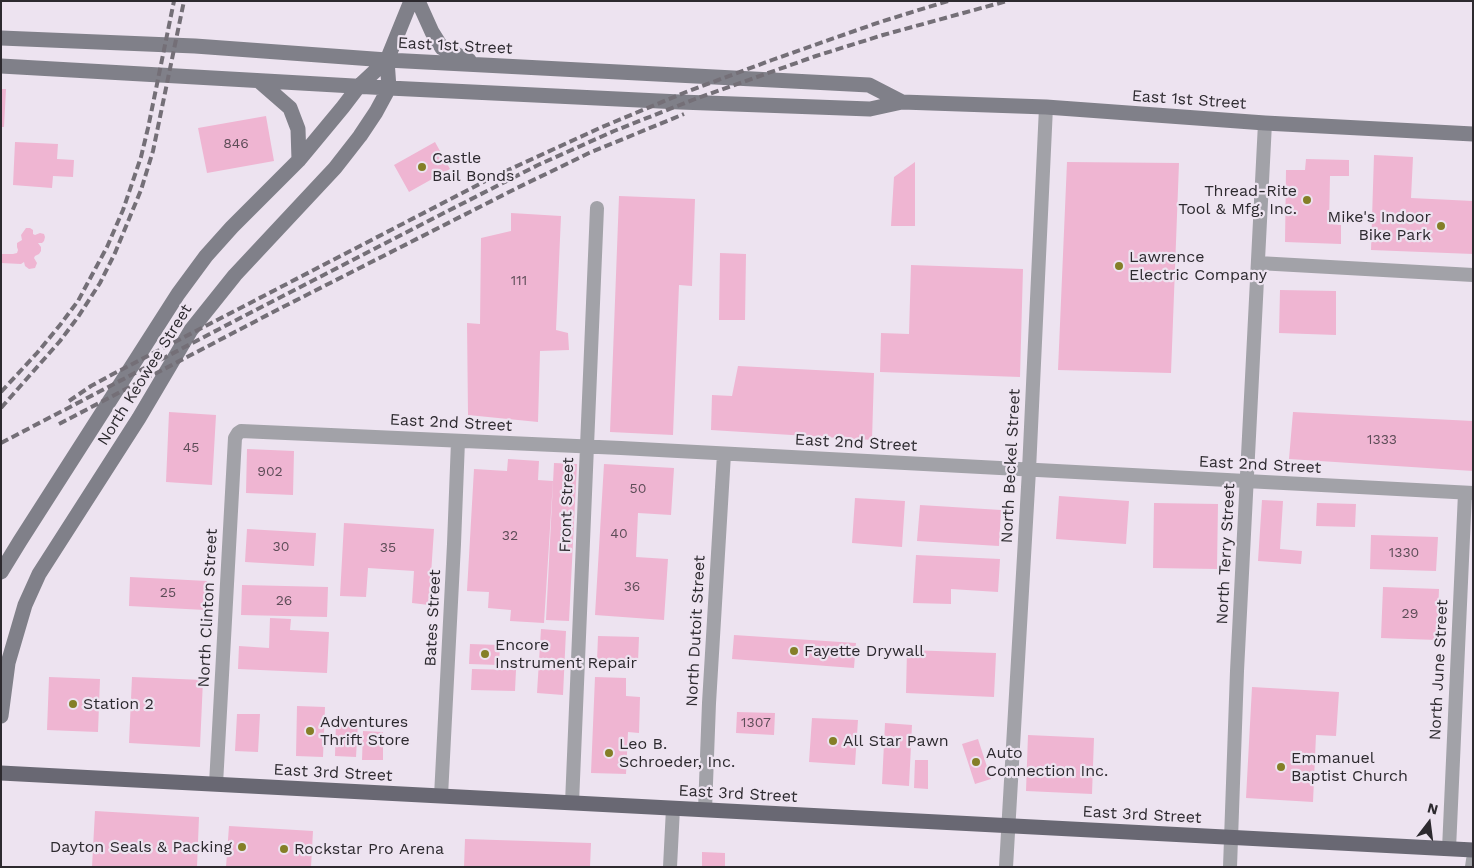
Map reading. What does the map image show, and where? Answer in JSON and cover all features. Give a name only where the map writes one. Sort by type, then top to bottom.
[{"type":"main road","name":"North Keowee Street","points":[[1,572],[178,294],[206,256],[232,227],[299,160],[359,86],[387,60],[412,1]]},
{"type":"main road","points":[[418,1],[432,32],[442,48],[480,65]]},
{"type":"main road","name":"East 1st Street","points":[[1,38],[195,46],[387,60],[869,85],[902,102]]},
{"type":"main road","name":"North Keowee Street","points":[[1,716],[8,663],[25,605],[39,574],[139,418],[191,330],[235,275],[335,168],[360,136],[389,88],[387,60]]},
{"type":"main road","name":"East 1st Street","points":[[1,66],[680,102],[870,109],[902,102],[1046,107],[1265,123],[1473,134]]},
{"type":"main road","points":[[260,81],[290,108],[298,129],[299,160]]},
{"type":"main road","name":"East 3rd Street","points":[[1,773],[1473,850]]},
{"type":"street","name":"North Beckel Street","points":[[1006,867],[1029,470],[1046,107]]},
{"type":"street","name":"North Terry Street","points":[[1230,867],[1237,671],[1265,123]]},
{"type":"street","name":"Front Street","points":[[572,803],[597,208]]},
{"type":"street","points":[[1258,263],[1473,275]]},
{"type":"street","name":"East 2nd Street","points":[[238,433],[241,430],[1469,493]]},
{"type":"street","name":"North Clinton Street","points":[[216,784],[235,438],[238,433]]},
{"type":"street","name":"Bates Street","points":[[442,796],[458,441]]},
{"type":"street","name":"North Dutoit Street","points":[[705,810],[709,702],[724,454]]},
{"type":"street","name":"North June Street","points":[[1449,848],[1469,493]]},
{"type":"street","points":[[670,867],[673,808]]},
{"type":"street","points":[[1472,867],[1473,860]]},
{"type":"building","points":[[1,89],[6,89],[4,127],[1,127]]},
{"type":"building","points":[[266,116],[274,161],[207,173],[198,128]]},
{"type":"building","points":[[15,142],[58,144],[57,159],[74,160],[73,177],[53,176],[52,188],[13,185]]},
{"type":"building","name":"Castle Bail Bonds","points":[[435,142],[450,169],[409,192],[394,165]]},
{"type":"building","points":[[1374,155],[1413,157],[1411,198],[1473,201],[1473,254],[1371,250]]},
{"type":"building","name":"Thread-Rite Tool & Mfg, Inc.","points":[[1306,159],[1349,160],[1349,176],[1330,176],[1329,224],[1341,225],[1341,244],[1285,242],[1286,170],[1305,170]]},
{"type":"building","points":[[915,162],[915,226],[891,226],[894,177]]},
{"type":"building","name":"Lawrence Electric Company","points":[[1067,162],[1179,163],[1171,373],[1058,370]]},
{"type":"building","points":[[619,196],[695,199],[692,286],[679,285],[673,435],[610,432]]},
{"type":"building","points":[[511,213],[561,216],[556,330],[568,333],[569,350],[540,351],[538,422],[468,415],[467,323],[480,324],[481,238],[511,231]]},
{"type":"building","points":[[26,228],[33,230],[35,235],[40,233],[44,234],[45,237],[42,243],[38,243],[41,251],[34,258],[37,263],[35,268],[29,269],[25,266],[24,262],[21,264],[1,263],[1,254],[17,253],[17,243],[22,240],[21,235]]},
{"type":"building","points":[[720,253],[746,254],[745,320],[719,320]]},
{"type":"building","points":[[911,265],[1023,269],[1020,377],[880,372],[881,333],[909,334]]},
{"type":"building","points":[[1280,290],[1336,291],[1336,335],[1279,333]]},
{"type":"building","points":[[738,366],[874,373],[872,440],[711,430],[712,395],[732,396]]},
{"type":"building","points":[[169,412],[216,415],[212,485],[166,482]]},
{"type":"building","points":[[1293,412],[1473,421],[1473,471],[1289,459]]},
{"type":"building","points":[[247,449],[294,451],[293,495],[246,493]]},
{"type":"building","points":[[508,459],[539,461],[538,480],[553,481],[544,623],[510,621],[511,610],[488,608],[489,592],[467,591],[474,469],[507,471]]},
{"type":"building","points":[[554,463],[577,464],[569,621],[546,620]]},
{"type":"building","points":[[604,464],[674,468],[671,515],[638,513],[636,557],[668,559],[664,620],[595,615]]},
{"type":"building","points":[[1059,496],[1129,501],[1126,544],[1056,539]]},
{"type":"building","points":[[855,498],[905,501],[902,547],[852,543]]},
{"type":"building","points":[[1262,500],[1283,501],[1280,549],[1302,551],[1301,564],[1258,561]]},
{"type":"building","points":[[1154,503],[1218,504],[1217,569],[1153,568]]},
{"type":"building","points":[[1317,503],[1356,504],[1355,527],[1316,526]]},
{"type":"building","points":[[920,505],[1001,510],[999,546],[917,541]]},
{"type":"building","points":[[344,523],[434,529],[429,605],[412,603],[414,571],[368,568],[366,597],[340,596]]},
{"type":"building","points":[[247,529],[316,533],[314,566],[245,562]]},
{"type":"building","points":[[1371,535],[1438,537],[1436,571],[1370,569]]},
{"type":"building","points":[[916,555],[1000,559],[998,592],[951,589],[951,604],[913,603]]},
{"type":"building","points":[[130,577],[207,581],[205,610],[129,606]]},
{"type":"building","points":[[242,585],[328,587],[327,617],[241,615]]},
{"type":"building","points":[[1383,587],[1439,589],[1437,640],[1381,638]]},
{"type":"building","points":[[270,618],[291,619],[290,630],[329,632],[327,673],[238,669],[239,646],[269,648]]},
{"type":"building","points":[[541,629],[566,631],[563,695],[537,693]]},
{"type":"building","name":"Fayette Drywall","points":[[734,635],[856,643],[854,668],[732,659]]},
{"type":"building","points":[[598,636],[639,637],[638,662],[597,661]]},
{"type":"building","name":"Encore Instrument Repair","points":[[470,644],[500,645],[499,665],[469,664]]},
{"type":"building","points":[[907,650],[996,653],[994,697],[906,693]]},
{"type":"building","points":[[472,669],[516,670],[515,691],[471,690]]},
{"type":"building","name":"Station 2","points":[[49,677],[100,679],[98,732],[47,730]]},
{"type":"building","points":[[132,677],[203,680],[200,747],[129,743]]},
{"type":"building","name":"Leo B. Schroeder, Inc.","points":[[595,677],[626,678],[626,696],[640,697],[639,733],[628,732],[626,774],[591,773]]},
{"type":"building","name":"Emmanuel Baptist Church","points":[[1252,687],[1339,692],[1336,736],[1316,735],[1313,802],[1246,798]]},
{"type":"building","name":"Adventures Thrift Store","points":[[297,706],[325,707],[323,757],[296,756]]},
{"type":"building","points":[[737,712],[775,713],[774,735],[736,733]]},
{"type":"building","points":[[237,714],[260,714],[258,752],[235,751]]},
{"type":"building","name":"All Star Pawn","points":[[812,718],[858,720],[855,765],[809,762]]},
{"type":"building","points":[[336,721],[358,722],[356,757],[335,756]]},
{"type":"building","points":[[885,723],[912,725],[909,786],[882,784]]},
{"type":"building","points":[[363,731],[383,732],[383,760],[362,760]]},
{"type":"building","points":[[1028,735],[1094,738],[1092,794],[1026,791]]},
{"type":"building","name":"Auto Connection Inc.","points":[[978,739],[991,779],[975,784],[962,744]]},
{"type":"building","points":[[915,760],[928,760],[928,789],[914,788]]},
{"type":"building","points":[[95,811],[199,817],[197,867],[92,867]]},
{"type":"building","name":"Rockstar Pro Arena","points":[[229,826],[313,831],[311,867],[226,867]]},
{"type":"building","points":[[465,839],[591,843],[590,867],[464,867]]},
{"type":"building","points":[[702,852],[725,853],[725,867],[702,867]]},
{"type":"railway","points":[[1,392],[37,353],[78,301],[107,247],[123,210],[141,157],[174,1]]},
{"type":"railway","points":[[1,408],[60,341],[78,317],[100,283],[115,253],[141,190],[153,151],[184,1]]},
{"type":"railway","points":[[69,401],[113,374],[495,176],[602,127],[686,92],[772,60],[880,22],[948,1]]},
{"type":"railway","points":[[1,443],[538,165],[614,131],[695,99],[816,56],[883,35],[1007,1]]},
{"type":"railway","points":[[59,424],[517,188],[589,153],[684,114]]},
{"type":"place","name":"Castle Bail Bonds","points":[[422,167]]},
{"type":"place","name":"Thread-Rite Tool & Mfg, Inc.","points":[[1307,200]]},
{"type":"place","name":"Mike's Indoor Bike Park","points":[[1441,226]]},
{"type":"place","name":"Lawrence Electric Company","points":[[1119,266]]},
{"type":"place","name":"Fayette Drywall","points":[[794,651]]},
{"type":"place","name":"Encore Instrument Repair","points":[[485,654]]},
{"type":"place","name":"Station 2","points":[[73,704]]},
{"type":"place","name":"Adventures Thrift Store","points":[[310,731]]},
{"type":"place","name":"All Star Pawn","points":[[833,741]]},
{"type":"place","name":"Leo B. Schroeder, Inc.","points":[[609,753]]},
{"type":"place","name":"Auto Connection Inc.","points":[[976,762]]},
{"type":"place","name":"Emmanuel Baptist Church","points":[[1281,767]]},
{"type":"place","name":"Dayton Seals & Packing","points":[[242,847]]},
{"type":"place","name":"Rockstar Pro Arena","points":[[284,849]]}]
